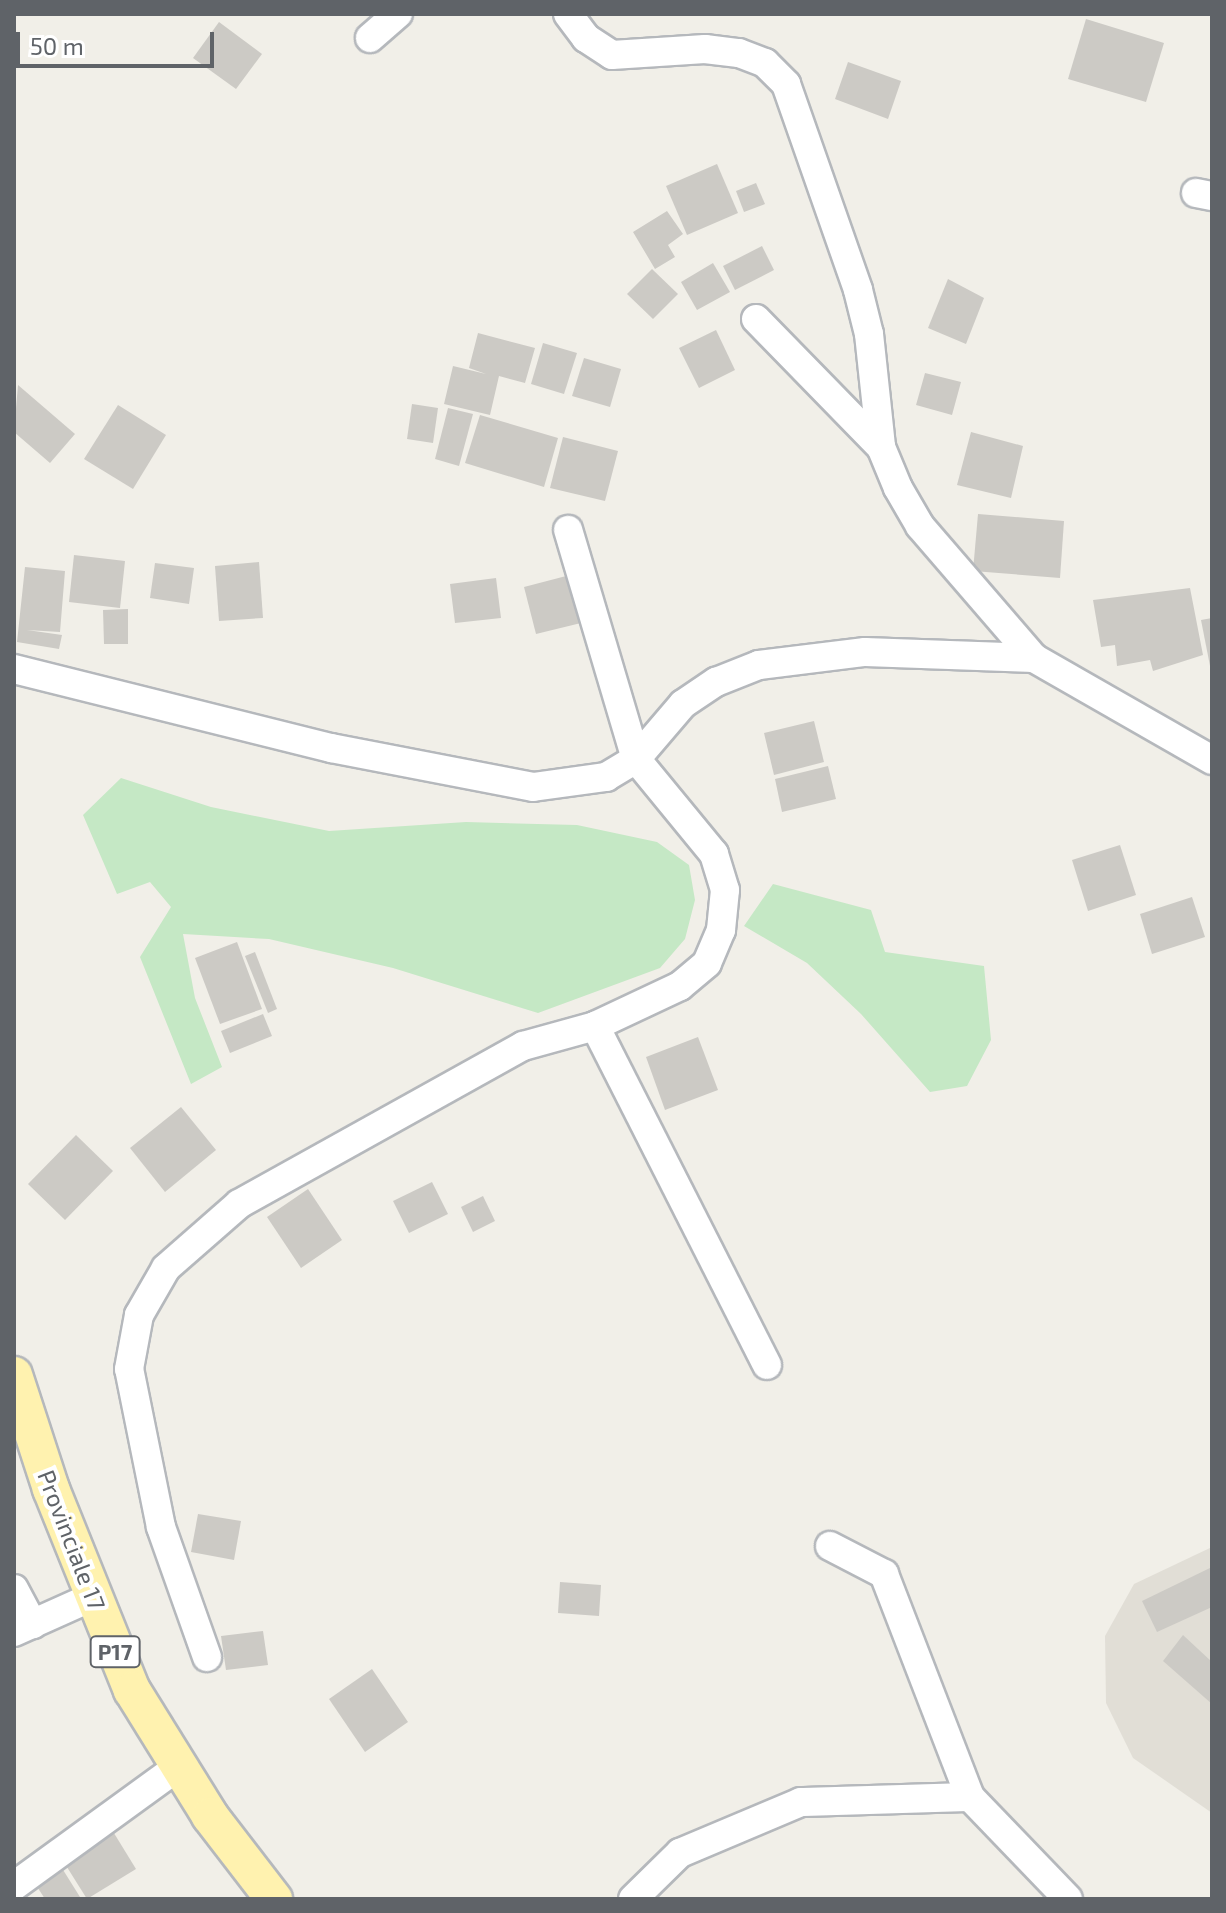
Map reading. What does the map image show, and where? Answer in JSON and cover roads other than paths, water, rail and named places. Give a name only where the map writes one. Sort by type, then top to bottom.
[{"type":"main road","name":"Provinciale 17","points":[[14,1375],[92,1597],[132,1690],[179,1766],[274,1899]]},
{"type":"street","points":[[370,38],[398,14]]},
{"type":"street","points":[[568,14],[586,38],[612,55],[705,49],[739,53],[765,63],[786,84],[858,290],[869,334],[881,447]]},
{"type":"street","points":[[756,319],[881,447],[920,526],[1034,658],[1212,760]]},
{"type":"street","points":[[207,1657],[161,1527],[129,1369],[139,1315],[166,1268],[204,1229],[283,1178],[523,1046],[595,1026],[680,986],[707,963],[721,930],[725,890],[714,854],[636,759],[568,530]]},
{"type":"street","points":[[14,669],[331,748],[533,787],[606,777],[636,759],[683,704],[716,682],[759,665],[865,652],[1034,658]]},
{"type":"street","points":[[595,1026],[767,1365]]},
{"type":"street","points":[[830,1546],[884,1574],[970,1797],[1068,1899]]},
{"type":"street","points":[[14,1589],[23,1628],[92,1597]]},
{"type":"street","points":[[14,1886],[179,1766]]},
{"type":"street","points":[[633,1899],[680,1853],[801,1802],[970,1797]]}]
